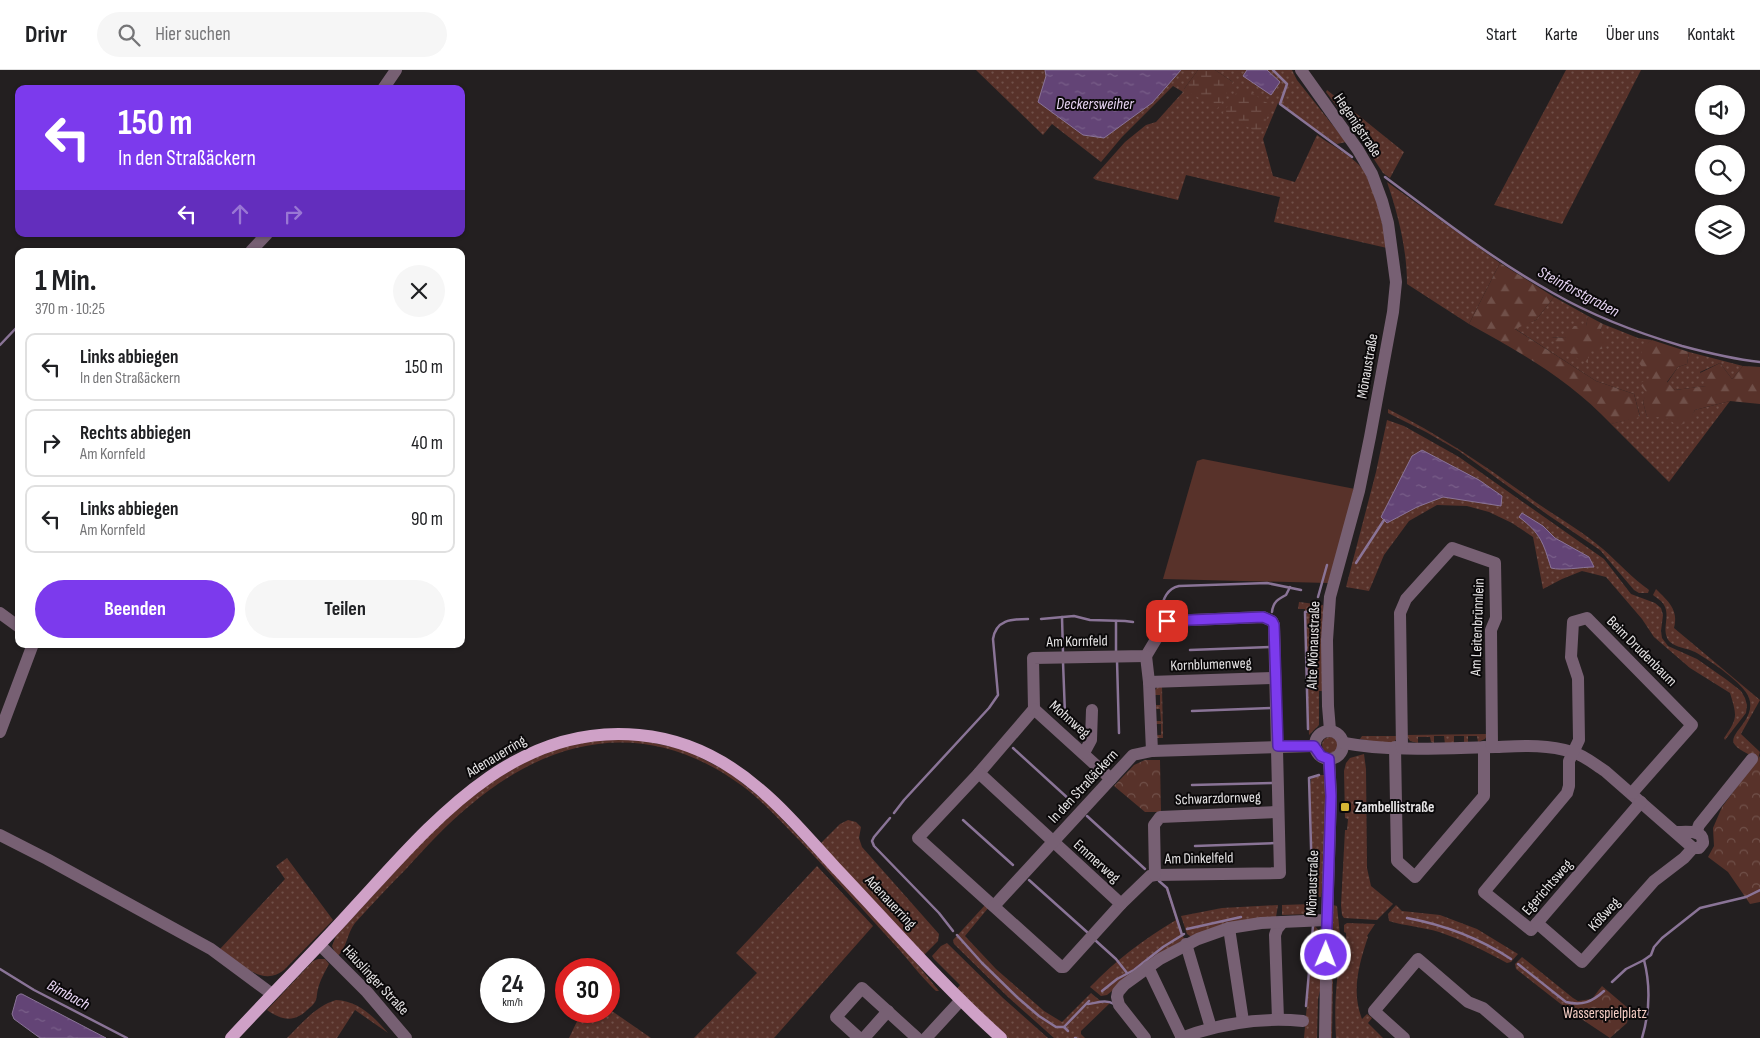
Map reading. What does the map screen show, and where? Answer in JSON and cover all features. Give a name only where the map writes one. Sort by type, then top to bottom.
[{"type":"main road","name":"Adenauerring","points":[[231,1038],[444,813],[489,776],[522,756],[561,741],[594,734],[628,734],[659,738],[689,746],[716,758],[757,787],[790,818],[961,1000],[1001,1038]]},
{"type":"street","points":[[386,85],[396,70]]},
{"type":"street","name":"Hegenigstraße","points":[[1300,70],[1358,150],[1372,174]]},
{"type":"street","name":"Mönaustraße","points":[[1340,563],[1359,490],[1372,429],[1393,312],[1396,282],[1388,223],[1372,174]]},
{"type":"street","points":[[254,248],[264,237]]},
{"type":"street","name":"Am Leitenbrünnlein","points":[[1399,748],[1400,613],[1406,599],[1452,548],[1495,563],[1496,618],[1491,630],[1488,747]]},
{"type":"street","name":"Alte Mönaustraße","points":[[1330,730],[1327,640],[1330,597],[1340,563]]},
{"type":"street","points":[[0,613],[15,624]]},
{"type":"street","points":[[1146,656],[1167,621],[1263,617],[1272,621],[1274,625],[1278,746]]},
{"type":"street","name":"Beim Drudenbaum","points":[[1573,752],[1579,738],[1578,678],[1571,657],[1573,622],[1587,618],[1692,725],[1636,798]]},
{"type":"street","points":[[0,732],[4,709],[31,648]]},
{"type":"street","name":"Kornblumenweg","points":[[1146,656],[1152,751]]},
{"type":"street","name":"Am Kornfeld","points":[[1034,710],[1033,658],[1146,656]]},
{"type":"street","name":"Kornblumenweg","points":[[1149,682],[1275,678]]},
{"type":"street","points":[[994,906],[918,838],[1034,710]]},
{"type":"street","name":"Mohnweg","points":[[1034,710],[1111,779]]},
{"type":"street","name":"Mohnweg","points":[[1084,753],[1091,740],[1092,710]]},
{"type":"street","points":[[1330,730],[1338,733],[1344,743],[1340,754],[1336,758],[1329,759],[1321,756],[1314,746],[1318,736],[1330,730]]},
{"type":"street","points":[[1344,743],[1399,748],[1554,747],[1573,752],[1590,761],[1694,848],[1702,846],[1704,841],[1700,834],[1676,832]]},
{"type":"street","name":"Am Dinkelfeld","points":[[994,906],[1061,967],[1064,967],[1121,904],[1145,880],[1155,875],[1280,873],[1278,746]]},
{"type":"street","name":"In den Straßäckern","points":[[994,906],[1133,755],[1152,751],[1314,746]]},
{"type":"street","points":[[1399,748],[1397,861],[1415,877],[1484,796],[1488,747]]},
{"type":"street","name":"Egerichtsweg","points":[[1573,752],[1569,761],[1569,786],[1567,793],[1484,892],[1531,930],[1636,798]]},
{"type":"street","name":"Mönaustraße","points":[[1325,1038],[1331,796],[1329,759]]},
{"type":"street","points":[[1696,833],[1699,825],[1752,759]]},
{"type":"street","name":"Emmerweg","points":[[978,773],[1121,904]]},
{"type":"street","name":"Schwarzdornweg","points":[[1155,875],[1154,825],[1160,817],[1278,812]]},
{"type":"street","points":[[0,835],[47,858],[211,949],[272,994]]},
{"type":"street","name":"Kößweg","points":[[1537,923],[1582,962],[1654,881],[1694,848]]},
{"type":"street","points":[[1145,1038],[1119,1005],[1117,997],[1120,989],[1148,967],[1186,944],[1229,928],[1261,923],[1327,920]]},
{"type":"street","points":[[1278,1019],[1275,935],[1282,923]]},
{"type":"street","points":[[1229,928],[1243,1021]]},
{"type":"street","points":[[1186,944],[1211,1028]]},
{"type":"street","name":"Häuslinger Straße","points":[[320,945],[367,992],[406,1038]]},
{"type":"street","points":[[1404,1038],[1374,1011],[1418,959],[1468,1002],[1483,1008],[1518,1038]]},
{"type":"street","points":[[1148,967],[1181,1038],[1211,1028],[1243,1021],[1278,1019],[1303,1021]]},
{"type":"street","points":[[859,1038],[836,1017],[862,988],[917,1038]]},
{"type":"street","points":[[926,1038],[961,1000]]},
{"type":"street","points":[[864,1038],[888,1011]]},
{"type":"green space","points":[[976,70],[1045,70],[1046,76],[1152,103],[1181,70],[1198,70],[1184,89],[1233,82],[1215,70],[1247,70],[1243,76],[1280,82],[1267,70],[1292,70],[1297,80],[1346,142],[1337,144],[1278,103],[1263,139],[1273,176],[1295,182],[1317,135],[1351,158],[1367,174],[1378,205],[1387,248],[1274,222],[1280,197],[1186,175],[1178,200],[1093,178],[1125,142],[1146,125],[1156,122],[1183,92],[1173,86],[1122,137],[1101,162],[1052,124],[1043,135]]},
{"type":"green space","points":[[1198,70],[1215,70],[1233,82],[1217,109],[1184,89]]},
{"type":"green space","points":[[1566,70],[1641,70],[1562,224],[1494,205]]},
{"type":"green space","points":[[1241,86],[1272,106],[1260,134],[1223,113]]},
{"type":"green space","points":[[1327,90],[1404,152],[1390,178],[1383,173],[1355,130],[1326,92]]},
{"type":"green space","points":[[1387,182],[1500,263],[1469,324],[1407,284],[1401,232]]},
{"type":"green space","points":[[1500,263],[1554,297],[1536,320],[1515,329],[1596,381],[1634,394],[1640,417],[1611,424],[1562,380],[1526,356],[1469,324]]},
{"type":"green space","points":[[1554,297],[1588,316],[1586,327],[1565,338],[1550,337],[1588,349],[1603,324],[1638,338],[1652,340],[1643,347],[1652,380],[1643,402],[1647,417],[1665,417],[1689,421],[1695,410],[1730,401],[1669,482],[1611,424],[1640,416],[1634,394],[1596,381],[1514,328],[1536,320]]},
{"type":"green space","points":[[1588,316],[1603,324],[1600,331],[1607,341],[1602,349],[1588,350],[1588,363],[1578,359],[1549,337],[1565,338],[1574,326],[1586,326]]},
{"type":"green space","points":[[1652,340],[1689,352],[1687,364],[1678,367],[1667,382],[1675,390],[1706,386],[1700,373],[1720,363],[1732,379],[1743,366],[1760,367],[1760,404],[1730,401],[1695,410],[1690,421],[1678,426],[1665,417],[1647,417],[1643,402],[1646,392],[1639,383],[1651,379],[1639,363],[1643,346]]},
{"type":"green space","points":[[1689,352],[1743,366],[1732,379],[1720,363],[1700,372],[1707,386],[1675,390],[1667,383],[1678,367],[1687,364]]},
{"type":"green space","points":[[1388,409],[1463,452],[1587,536],[1649,590],[1648,593],[1639,593],[1634,590],[1600,550],[1459,451],[1388,413]]},
{"type":"green space","points":[[1387,420],[1404,426],[1459,457],[1604,559],[1631,594],[1655,603],[1661,608],[1663,615],[1662,638],[1668,646],[1697,659],[1741,691],[1745,698],[1747,705],[1746,713],[1725,740],[1724,738],[1732,726],[1735,717],[1730,693],[1690,668],[1654,637],[1642,619],[1606,577],[1582,571],[1543,589],[1533,537],[1512,523],[1489,512],[1467,506],[1437,505],[1409,521],[1384,555],[1369,591],[1346,587],[1376,472]]},
{"type":"green space","points":[[1203,459],[1355,489],[1328,583],[1163,579],[1197,461]]},
{"type":"green space","points":[[1656,589],[1674,611],[1674,628],[1760,700],[1741,734],[1760,752],[1758,759],[1740,749],[1733,741],[1749,713],[1749,698],[1746,692],[1734,679],[1708,660],[1695,652],[1670,642],[1666,633],[1666,610],[1662,602],[1653,595]]},
{"type":"green space","points":[[1299,602],[1323,605],[1323,691],[1319,691],[1319,725],[1309,735],[1305,613],[1311,612],[1312,615],[1319,615],[1320,607],[1313,606],[1311,611],[1305,611],[1305,609],[1298,609]]},
{"type":"green space","points":[[1162,685],[1163,738],[1156,738],[1156,735],[1161,735],[1161,724],[1155,724],[1155,721],[1161,721],[1160,709],[1154,709],[1154,705],[1160,705],[1160,695],[1154,695],[1154,693],[1157,687]]},
{"type":"green space","points":[[1488,734],[1485,739],[1478,742],[1477,736],[1468,736],[1468,742],[1464,742],[1464,736],[1454,736],[1454,744],[1445,744],[1444,736],[1434,736],[1434,743],[1431,742],[1430,737],[1418,737],[1418,743],[1410,741],[1406,735]]},
{"type":"green space","points":[[1362,736],[1399,736],[1393,743],[1381,743],[1360,739]]},
{"type":"green space","points":[[1330,737],[1336,739],[1338,745],[1336,751],[1330,753],[1324,751],[1322,745],[1324,739]]},
{"type":"green space","points":[[635,739],[686,750],[728,772],[767,803],[904,948],[939,991],[936,991],[925,980],[801,842],[749,791],[706,763],[671,750],[636,743],[601,744],[567,750],[533,764],[500,783],[468,807],[436,836],[374,902],[355,923],[343,949],[337,957],[332,946],[336,936],[417,847],[460,805],[521,761],[586,740]]},
{"type":"green space","points":[[1364,754],[1366,769],[1367,868],[1371,886],[1393,904],[1377,920],[1344,918],[1341,905],[1345,830],[1347,830],[1348,819],[1345,818],[1344,771],[1346,763],[1350,758]]},
{"type":"green space","points":[[1760,756],[1760,902],[1750,904],[1728,872],[1708,857],[1714,846],[1713,828],[1722,807]]},
{"type":"green space","points":[[1145,760],[1160,760],[1161,812],[1145,812],[1114,786],[1134,765]]},
{"type":"green space","points":[[1318,775],[1324,775],[1327,813],[1324,875],[1321,897],[1316,897],[1317,908],[1314,913],[1310,786],[1311,779]]},
{"type":"green space","points":[[848,820],[856,822],[861,827],[859,838],[862,847],[939,934],[938,941],[924,955],[820,844],[840,824]]},
{"type":"green space","points":[[287,858],[333,920],[284,970],[276,975],[259,975],[220,949],[285,879],[276,866]]},
{"type":"green space","points":[[817,866],[873,926],[774,1038],[694,1038],[757,973],[736,953]]},
{"type":"green space","points":[[1167,888],[1184,939],[1107,995],[1101,996],[1090,987],[1131,951],[1176,920]]},
{"type":"green space","points":[[986,904],[989,907],[965,936],[996,969],[1044,1011],[1062,1022],[1091,993],[1103,1003],[1110,1003],[1081,1031],[1085,1038],[1054,1038],[1008,997],[954,944],[953,940]]},
{"type":"green space","points":[[1312,904],[1312,914],[1282,915],[1282,905]]},
{"type":"green space","points":[[1278,905],[1276,917],[1193,938],[1187,934],[1181,916],[1222,908]]},
{"type":"green space","points":[[1333,905],[1337,906],[1340,935],[1333,975],[1332,1038],[1330,1038]]},
{"type":"green space","points":[[1396,905],[1402,911],[1440,915],[1477,929],[1518,954],[1511,962],[1507,963],[1448,935],[1389,921],[1388,914]]},
{"type":"green space","points":[[1347,923],[1375,924],[1367,936],[1359,967],[1357,998],[1362,1019],[1367,1014],[1372,1018],[1368,1023],[1383,1038],[1336,1038],[1337,977],[1344,940],[1346,941],[1344,925]]},
{"type":"green space","points":[[1314,925],[1320,932],[1322,982],[1318,999],[1317,1038],[1304,1038]]},
{"type":"green space","points":[[947,943],[1003,998],[1048,1038],[1008,1038],[956,990],[960,985],[932,956],[941,946]]},
{"type":"green space","points":[[1522,957],[1573,998],[1578,1001],[1591,999],[1584,1006],[1574,1006],[1571,1012],[1516,969],[1515,964]]},
{"type":"green space","points":[[325,959],[329,964],[320,982],[313,1005],[305,1012],[291,1019],[277,1016],[267,1010],[313,961]]},
{"type":"green space","name":"Wasserspielplatz","points":[[1602,986],[1629,1009],[1627,1023],[1610,1038],[1571,1012],[1574,1006],[1583,1005],[1590,1001]]},
{"type":"green space","points":[[336,1000],[352,1003],[359,1007],[388,1033],[355,1010],[337,1038],[287,1038],[322,1006]]},
{"type":"green space","points":[[620,1017],[651,1038],[569,1038],[576,1023],[620,1023]]},
{"type":"water","name":"Deckersweiher","points":[[1045,70],[1181,70],[1152,103],[1104,138],[1083,135],[1038,102],[1046,76]]},
{"type":"water","points":[[1247,70],[1267,70],[1280,82],[1271,95],[1243,76]]},
{"type":"water","points":[[1422,450],[1479,480],[1502,496],[1501,506],[1443,497],[1417,507],[1387,523],[1381,517],[1412,456]]},
{"type":"water","points":[[1522,513],[1543,526],[1555,538],[1589,557],[1594,567],[1551,568],[1546,551],[1537,534],[1519,517]]},
{"type":"water","points":[[20,994],[106,1038],[40,1038],[14,1019],[12,1014],[17,996]]},
{"type":"waterway","name":"Steinforstgraben","points":[[1273,70],[1287,84],[1280,104],[1352,157]]},
{"type":"waterway","name":"Steinforstgraben","points":[[1385,177],[1509,267],[1584,309],[1632,330],[1682,346],[1721,356],[1760,362]]},
{"type":"waterway","points":[[0,345],[15,329]]},
{"type":"waterway","points":[[1356,563],[1384,520]]},
{"type":"waterway","points":[[1318,597],[1327,565]]},
{"type":"waterway","points":[[1159,614],[1168,593],[1179,586],[1267,583],[1301,590]]},
{"type":"waterway","points":[[1272,612],[1275,603],[1286,595],[1290,587]]},
{"type":"waterway","points":[[1308,729],[1305,612],[1315,610],[1316,606]]},
{"type":"waterway","points":[[1041,619],[1074,616],[1090,620],[1133,622]]},
{"type":"waterway","points":[[1062,617],[1063,653]]},
{"type":"waterway","points":[[894,813],[989,708],[998,695],[993,639],[997,628],[1010,620],[1028,619]]},
{"type":"waterway","points":[[1116,621],[1116,652]]},
{"type":"waterway","points":[[1190,650],[1270,647]]},
{"type":"waterway","points":[[1117,660],[1119,733]]},
{"type":"waterway","points":[[1063,662],[1065,714]]},
{"type":"waterway","points":[[1192,711],[1271,708]]},
{"type":"waterway","points":[[1013,748],[1071,801]]},
{"type":"waterway","points":[[1313,913],[1309,778],[1319,775]]},
{"type":"waterway","points":[[1192,785],[1273,783]]},
{"type":"waterway","points":[[1087,816],[1145,869]]},
{"type":"waterway","points":[[890,818],[874,837],[872,841],[874,846],[939,913],[953,931]]},
{"type":"waterway","points":[[963,820],[1013,865]]},
{"type":"waterway","points":[[1195,846],[1276,843]]},
{"type":"waterway","points":[[1029,880],[1087,932]]},
{"type":"waterway","points":[[1159,881],[1167,888],[1182,935]]},
{"type":"waterway","points":[[1612,982],[1626,969],[1651,955],[1654,947],[1662,938],[1700,908],[1746,897],[1760,890]]},
{"type":"waterway","points":[[1187,929],[1241,917]]},
{"type":"waterway","points":[[1407,918],[1435,924],[1461,933],[1511,959]]},
{"type":"waterway","points":[[1306,1006],[1313,926]]},
{"type":"waterway","points":[[1102,991],[1184,934]]},
{"type":"waterway","points":[[957,935],[982,963],[1018,998],[1039,1016],[1056,1027],[1064,1027],[1089,1001]]},
{"type":"waterway","points":[[1095,940],[1116,959],[1127,973]]},
{"type":"waterway","points":[[1642,1038],[1649,999],[1644,960]]},
{"type":"waterway","points":[[1518,964],[1566,1002],[1577,1004],[1586,1002],[1604,991]]},
{"type":"waterway","name":"Bimbach","points":[[0,969],[34,990],[127,1038]]},
{"type":"waterway","points":[[1088,1004],[1105,1002],[1114,1004]]},
{"type":"waterway","points":[[1064,1027],[1068,1031]]},
{"type":"place","name":"Zambellistraße","points":[[1345,807]]},
{"type":"route","points":[[1167,621],[1263,617],[1268,618],[1274,625],[1278,746],[1314,746],[1321,756],[1329,759],[1331,796],[1326,955]]}]
